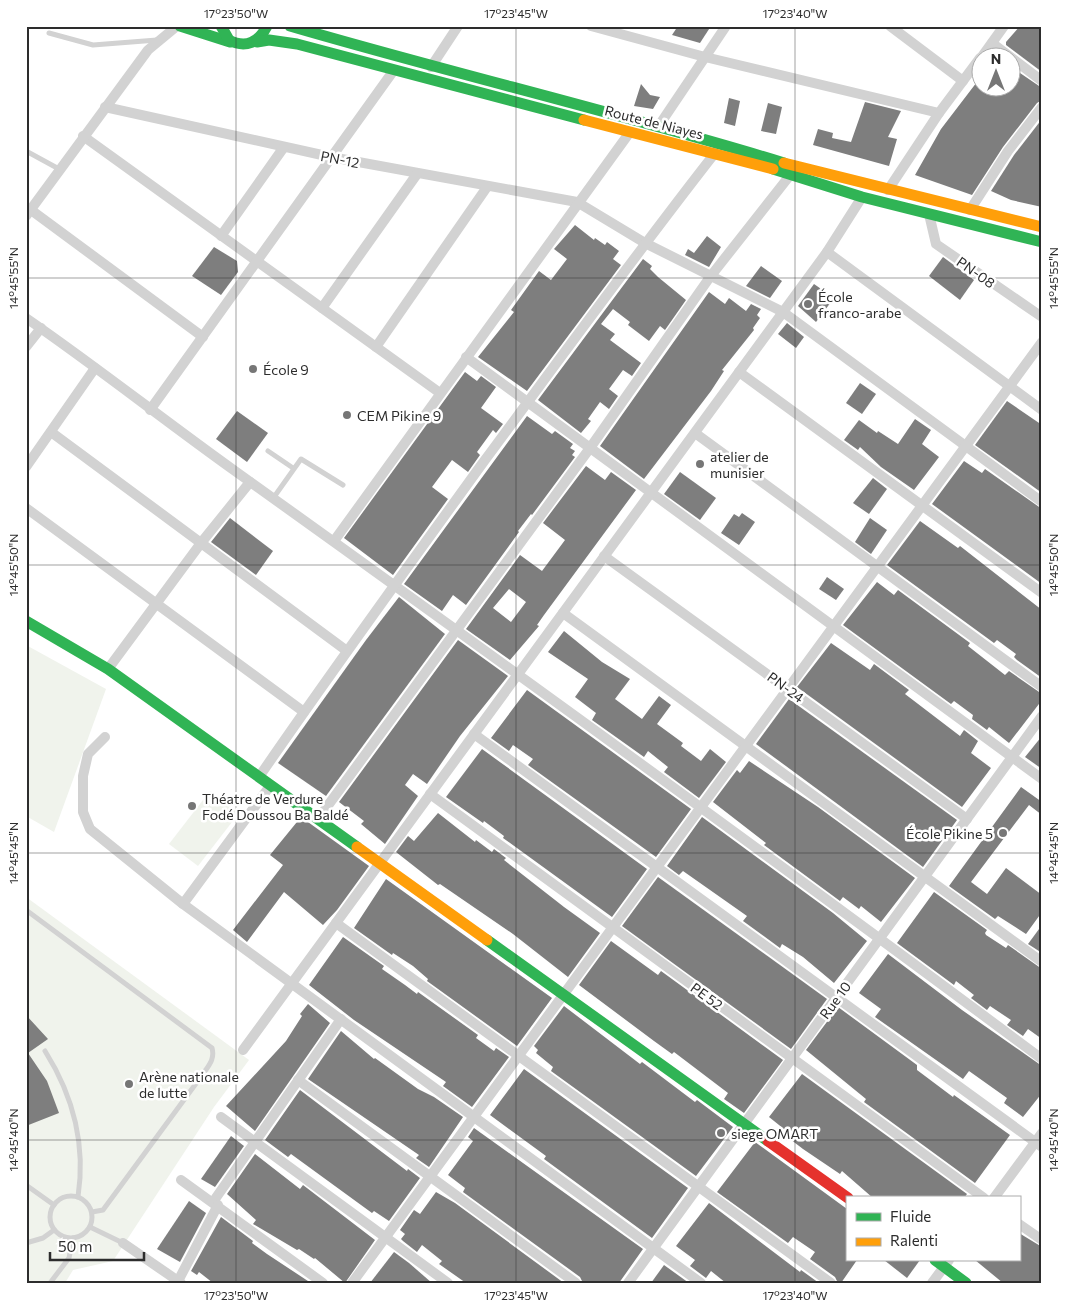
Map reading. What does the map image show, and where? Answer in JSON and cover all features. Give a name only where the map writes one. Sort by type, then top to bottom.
[{"type":"main road","name":"Route de Niayes","points":[[178,26],[243,46],[257,42],[284,41],[715,153],[791,174],[862,197],[1042,242]]},
{"type":"main road","points":[[221,26],[224,36],[230,42]]},
{"type":"main road","points":[[257,42],[267,26]]},
{"type":"main road","name":"Route de Niayes","points":[[290,26],[304,28],[431,68],[658,127],[798,167],[970,210],[1040,225]]},
{"type":"main road","points":[[26,621],[108,670],[846,1197]]},
{"type":"main road","points":[[943,1262],[966,1283]]},
{"type":"street","points":[[178,26],[148,50],[28,213],[203,337]]},
{"type":"street","points":[[431,68],[458,26]]},
{"type":"street","points":[[591,26],[705,57],[939,113]]},
{"type":"street","points":[[625,36],[632,26]]},
{"type":"street","points":[[658,127],[726,26]]},
{"type":"street","points":[[890,26],[901,29],[963,81]]},
{"type":"street","points":[[988,48],[1004,26]]},
{"type":"street","points":[[992,43],[1042,81]]},
{"type":"street","points":[[150,410],[394,70]]},
{"type":"street","points":[[888,190],[939,113],[970,72]]},
{"type":"street","name":"PN-12","points":[[105,107],[331,157],[577,202]]},
{"type":"street","points":[[970,210],[1008,151],[1042,107]]},
{"type":"street","points":[[334,541],[577,202],[630,132]]},
{"type":"street","points":[[83,136],[440,393]]},
{"type":"street","points":[[221,236],[284,147]]},
{"type":"street","points":[[258,777],[394,585],[644,243],[715,153]]},
{"type":"street","points":[[322,308],[417,174]]},
{"type":"street","points":[[318,819],[590,448],[710,277],[791,174]]},
{"type":"street","points":[[376,347],[487,187]]},
{"type":"street","points":[[243,1050],[827,252],[862,197]]},
{"type":"street","points":[[577,202],[644,243],[783,312],[1042,502]]},
{"type":"street","name":"PN-08","points":[[929,214],[936,244],[1042,317]]},
{"type":"street","points":[[827,252],[1042,410]]},
{"type":"street","points":[[26,318],[150,410],[250,482],[274,497],[880,938],[1042,1059]]},
{"type":"street","points":[[26,347],[41,328]]},
{"type":"street","points":[[352,1283],[832,625],[1008,385],[1042,342]]},
{"type":"street","points":[[466,357],[1042,779]]},
{"type":"street","points":[[26,467],[94,368]]},
{"type":"street","points":[[739,372],[1042,594]]},
{"type":"street","points":[[51,432],[347,651]]},
{"type":"street","points":[[695,433],[1042,687]]},
{"type":"street","points":[[108,670],[201,543],[250,482]]},
{"type":"street","points":[[26,508],[304,712]]},
{"type":"street","name":"PN-24","points":[[604,556],[967,819]]},
{"type":"street","points":[[563,613],[1042,962]]},
{"type":"street","name":"Rue 10","points":[[628,1283],[1042,716]]},
{"type":"street","points":[[474,734],[1038,1145]]},
{"type":"street","points":[[105,737],[88,754],[83,776],[83,812],[90,829],[183,904],[702,1283]]},
{"type":"street","points":[[183,904],[270,786]]},
{"type":"street","name":"PE 52","points":[[430,794],[981,1196]]},
{"type":"street","points":[[336,923],[831,1283]]},
{"type":"street","points":[[123,1243],[179,1282],[215,1204],[254,1141],[341,1019]]},
{"type":"street","points":[[298,1080],[576,1283]]},
{"type":"street","points":[[221,1117],[448,1283]]},
{"type":"street","points":[[996,1196],[1038,1145],[1042,1133]]},
{"type":"street","points":[[181,1180],[323,1283]]},
{"type":"street","points":[[1020,1225],[1042,1240]]},
{"type":"street","points":[[932,1283],[943,1262]]},
{"type":"lane","points":[[49,33],[93,45],[159,40]]},
{"type":"lane","points":[[26,151],[59,169]]},
{"type":"lane","points":[[268,452],[293,468]]},
{"type":"lane","points":[[274,497],[301,459],[342,485]]},
{"type":"lane","points":[[26,910],[212,1048],[214,1054],[213,1060],[103,1210],[92,1212]]},
{"type":"lane","points":[[45,1052],[60,1076],[71,1103],[78,1129],[81,1175],[78,1197]]},
{"type":"lane","points":[[26,1185],[54,1205]]},
{"type":"lane","points":[[63,1197],[78,1197],[86,1202],[92,1212],[90,1227],[84,1234],[73,1238],[61,1236],[54,1230],[50,1216],[54,1205],[63,1197]]},
{"type":"lane","points":[[90,1227],[123,1243]]},
{"type":"lane","points":[[26,1243],[43,1238],[54,1230]]},
{"type":"lane","points":[[50,1283],[69,1258],[73,1238]]},
{"type":"shaded area","points":[[26,645],[106,689],[54,832],[26,816]]},
{"type":"shaded area","points":[[210,791],[239,813],[198,866],[169,844]]},
{"type":"shaded area","name":"Arène nationale de lutte","points":[[26,897],[249,1060],[214,1107],[113,1261],[73,1270],[65,1283],[26,1283]]},
{"type":"building","points":[[678,26],[711,26],[700,43],[672,35]]},
{"type":"building","points":[[1020,26],[1042,26],[1042,72],[1020,56],[1020,48],[1010,48],[1006,45],[1006,42]]},
{"type":"building","points":[[1020,73],[1042,88],[1042,100],[1037,103],[1003,147],[972,195],[915,175],[941,129],[970,91],[970,98],[1020,98]]},
{"type":"building","points":[[641,84],[650,95],[660,97],[653,109],[634,106]]},
{"type":"building","points":[[729,98],[740,101],[735,126],[724,123]]},
{"type":"building","points":[[865,102],[901,111],[888,137],[897,139],[889,166],[813,145],[818,129],[833,133],[832,138],[851,142]]},
{"type":"building","points":[[768,103],[782,107],[776,134],[761,131]]},
{"type":"building","points":[[1042,119],[1042,207],[1011,200],[991,191],[1014,155]]},
{"type":"building","points":[[575,225],[594,240],[595,238],[605,245],[607,242],[619,251],[613,259],[621,265],[527,391],[478,357],[514,312],[511,310],[539,271],[551,280],[567,259],[554,249]]},
{"type":"building","points":[[707,236],[721,247],[709,267],[685,255],[688,249],[694,253]]},
{"type":"building","points":[[214,247],[237,261],[238,272],[221,295],[192,276]]},
{"type":"building","points":[[943,257],[974,280],[960,300],[929,276]]},
{"type":"building","points":[[643,259],[652,266],[650,269],[658,277],[686,300],[665,330],[660,326],[649,341],[628,325],[630,322],[613,309],[601,324],[615,334],[610,340],[641,363],[632,376],[623,370],[609,389],[618,396],[609,409],[600,402],[588,419],[591,421],[581,433],[538,400]]},
{"type":"building","points":[[761,266],[782,281],[770,298],[746,286]]},
{"type":"building","points":[[814,284],[834,298],[816,322],[798,306]]},
{"type":"building","points":[[709,292],[725,304],[729,298],[746,311],[751,304],[761,309],[757,315],[760,318],[753,328],[754,330],[722,370],[724,371],[711,391],[644,479],[600,446]]},
{"type":"building","points":[[787,323],[804,337],[796,348],[778,334]]},
{"type":"building","points":[[465,372],[477,381],[481,376],[496,387],[481,408],[503,424],[496,433],[493,430],[477,452],[480,455],[468,472],[452,460],[432,487],[448,499],[393,575],[344,538]]},
{"type":"building","points":[[860,383],[876,394],[862,414],[846,403]]},
{"type":"building","points":[[1007,401],[1042,425],[1042,493],[975,445]]},
{"type":"building","points":[[237,411],[268,433],[247,462],[216,439]]},
{"type":"building","points":[[527,416],[552,434],[555,431],[573,444],[570,448],[575,451],[572,455],[575,457],[518,531],[466,605],[453,595],[442,611],[404,584]]},
{"type":"building","points":[[915,419],[931,430],[922,444],[939,457],[914,490],[881,467],[860,447],[858,450],[844,440],[859,420],[877,433],[878,431],[898,444]]},
{"type":"building","points":[[964,461],[982,473],[985,469],[1042,509],[1042,584],[932,504]]},
{"type":"building","points":[[586,466],[605,480],[611,472],[636,490],[544,615],[537,625],[539,626],[510,660],[466,629],[520,555],[542,571],[565,540],[543,523]],"holes":[[[509,589],[526,602],[511,622],[493,608]]]},
{"type":"building","points":[[680,472],[716,498],[700,520],[664,494]]},
{"type":"building","points":[[873,478],[887,489],[869,514],[853,503]]},
{"type":"building","points":[[742,513],[755,522],[739,545],[721,533],[734,514],[739,517]]},
{"type":"building","points":[[230,518],[273,551],[256,575],[211,542]]},
{"type":"building","points":[[870,518],[887,530],[871,554],[855,542]]},
{"type":"building","points":[[920,521],[958,548],[960,546],[1042,610],[1042,678],[1017,660],[1014,657],[1016,654],[997,640],[994,643],[887,565]]},
{"type":"building","points":[[827,577],[844,589],[836,600],[819,589]]},
{"type":"building","points":[[877,582],[894,595],[898,590],[970,643],[968,646],[1005,675],[1009,671],[1042,694],[1042,700],[1009,743],[989,727],[987,730],[972,719],[973,715],[954,701],[951,704],[843,625]]},
{"type":"building","points":[[399,597],[445,634],[326,796],[278,763]]},
{"type":"building","points":[[564,631],[602,662],[630,679],[615,699],[642,719],[659,696],[671,705],[657,724],[683,743],[681,746],[701,761],[710,749],[726,762],[699,798],[664,772],[668,767],[648,751],[644,757],[592,720],[596,713],[575,697],[588,679],[548,652]]},
{"type":"building","points":[[458,640],[508,676],[460,736],[427,784],[413,774],[405,785],[418,796],[385,844],[361,824],[364,821],[339,802]]},
{"type":"building","points":[[831,643],[870,670],[874,664],[909,690],[905,694],[960,736],[964,730],[978,741],[971,753],[991,768],[962,807],[797,687]]},
{"type":"building","points":[[527,690],[691,809],[656,857],[528,765],[533,759],[513,745],[509,751],[491,738]]},
{"type":"building","points":[[789,699],[957,820],[923,867],[756,744]]},
{"type":"building","points":[[1042,736],[1042,769],[1025,757]]},
{"type":"building","points":[[482,749],[647,869],[612,917],[503,838],[504,836],[484,821],[483,823],[446,797]]},
{"type":"building","points":[[749,761],[818,807],[915,878],[881,922],[861,906],[859,909],[843,897],[840,901],[764,845],[766,843],[713,802],[737,770],[740,773]]},
{"type":"building","points":[[1021,787],[1042,802],[1042,815],[1029,805],[971,882],[987,894],[1006,868],[1042,895],[1042,912],[1026,934],[998,916],[995,919],[949,886]]},
{"type":"building","points":[[438,813],[475,842],[476,840],[492,852],[494,849],[506,858],[504,860],[600,933],[568,977],[513,934],[440,884],[438,885],[396,852],[408,836],[414,841]]},
{"type":"building","points":[[301,817],[369,866],[337,910],[323,925],[284,892],[247,942],[233,930],[283,865],[270,855]]},
{"type":"building","points":[[702,817],[833,913],[867,941],[834,983],[803,957],[782,944],[780,948],[743,921],[747,916],[683,871],[679,875],[667,866]]},
{"type":"building","points":[[658,877],[827,999],[791,1049],[622,926]]},
{"type":"building","points":[[386,879],[552,998],[517,1046],[427,981],[428,979],[413,966],[393,953],[392,955],[354,928]]},
{"type":"building","points":[[934,892],[987,930],[986,935],[1006,948],[1008,945],[1042,969],[1042,1039],[1028,1029],[1023,1036],[1007,1025],[1011,1020],[990,1006],[987,1010],[971,998],[974,995],[956,981],[954,985],[897,943]]},
{"type":"building","points":[[1042,925],[1042,953],[1028,944]]},
{"type":"building","points":[[343,937],[384,966],[382,969],[478,1035],[476,1038],[494,1051],[496,1048],[509,1057],[472,1107],[443,1086],[446,1082],[354,1020],[309,985]]},
{"type":"building","points":[[611,941],[658,975],[661,971],[783,1060],[744,1113],[724,1099],[728,1093],[674,1052],[672,1054],[579,985]]},
{"type":"building","points":[[888,954],[962,1010],[1042,1066],[1042,1093],[1023,1117],[1004,1103],[1007,1098],[969,1071],[963,1079],[875,1017],[881,1009],[859,993]]},
{"type":"building","points":[[308,1004],[330,1023],[255,1131],[226,1106],[286,1041],[302,1016],[300,1014]]},
{"type":"building","points":[[564,1006],[640,1064],[642,1062],[695,1102],[697,1100],[733,1127],[696,1176],[551,1071],[553,1067],[536,1053],[538,1050],[534,1046]]},
{"type":"building","points":[[838,1007],[917,1065],[917,1070],[953,1097],[954,1095],[1010,1135],[975,1183],[864,1102],[866,1099],[806,1050]]},
{"type":"building","points":[[26,1015],[48,1039],[28,1053],[47,1081],[59,1113],[26,1126]]},
{"type":"building","points":[[341,1031],[374,1059],[463,1117],[429,1167],[416,1158],[419,1155],[308,1079]]},
{"type":"building","points":[[524,1069],[688,1188],[652,1238],[544,1159],[546,1156],[490,1115]]},
{"type":"building","points":[[802,1074],[967,1194],[966,1196],[871,1196],[842,1171],[840,1174],[786,1136],[789,1133],[769,1117]]},
{"type":"building","points":[[300,1090],[407,1171],[408,1169],[420,1178],[389,1221],[374,1211],[372,1213],[291,1154],[288,1157],[265,1140]]},
{"type":"building","points":[[474,1128],[643,1249],[619,1283],[583,1283],[580,1277],[463,1192],[465,1188],[448,1175],[473,1141],[468,1137]]},
{"type":"building","points":[[231,1136],[244,1146],[215,1187],[201,1179]]},
{"type":"building","points":[[755,1142],[846,1208],[846,1262],[856,1262],[841,1283],[838,1283],[835,1277],[810,1259],[815,1252],[793,1237],[788,1243],[717,1192]]},
{"type":"building","points":[[255,1154],[300,1189],[303,1185],[375,1240],[345,1283],[315,1258],[299,1249],[297,1250],[253,1224],[256,1220],[227,1194]]},
{"type":"building","points":[[436,1192],[455,1203],[564,1283],[466,1283],[439,1264],[442,1261],[422,1245],[417,1252],[401,1239],[405,1234],[400,1230],[414,1210],[420,1214]]},
{"type":"building","points":[[189,1201],[206,1213],[180,1262],[157,1249]]},
{"type":"building","points":[[709,1203],[800,1272],[801,1270],[819,1283],[726,1283],[711,1271],[706,1278],[690,1266],[695,1260],[676,1246]]},
{"type":"building","points":[[221,1217],[267,1254],[311,1283],[213,1283],[199,1272],[197,1275],[191,1271]]},
{"type":"building","points":[[1020,1234],[1042,1247],[1042,1283],[1003,1283],[977,1262],[1020,1262]]},
{"type":"building","points":[[394,1252],[409,1263],[432,1283],[370,1283]]},
{"type":"building","points":[[887,1262],[919,1262],[907,1278]]},
{"type":"building","points":[[664,1265],[689,1283],[651,1283]]},
{"type":"traffic: fast","points":[[180,26],[230,42]]},
{"type":"traffic: fast","points":[[221,26],[229,40],[241,44],[256,40],[267,26]]},
{"type":"traffic: fast","points":[[290,26],[661,127],[784,163]]},
{"type":"traffic: fast","points":[[257,42],[269,40],[297,44],[584,120]]},
{"type":"traffic: fast","points":[[773,169],[862,197],[1042,242]]},
{"type":"traffic: fast","points":[[26,621],[108,669],[357,847]]},
{"type":"traffic: fast","points":[[487,940],[768,1141]]},
{"type":"traffic: fast","points":[[938,1262],[966,1283]]},
{"type":"traffic: slow","points":[[584,120],[773,169]]},
{"type":"traffic: slow","points":[[784,163],[1042,227]]},
{"type":"traffic: slow","points":[[357,847],[487,940]]},
{"type":"traffic: jam","points":[[768,1141],[846,1197]]},
{"type":"place","name":"École franco-arabe","points":[[808,304]]},
{"type":"place","name":"École 9","points":[[253,369]]},
{"type":"place","name":"CEM Pikine 9","points":[[347,415]]},
{"type":"place","name":"atelier de munisier","points":[[700,464]]},
{"type":"place","name":"Théatre de Verdure Fodé Doussou Ba Baldé","points":[[192,806]]},
{"type":"place","name":"École Pikine 5","points":[[1003,833]]},
{"type":"place","name":"Arène nationale de lutte","points":[[129,1084]]},
{"type":"place","name":"siege OMART","points":[[721,1133]]}]
